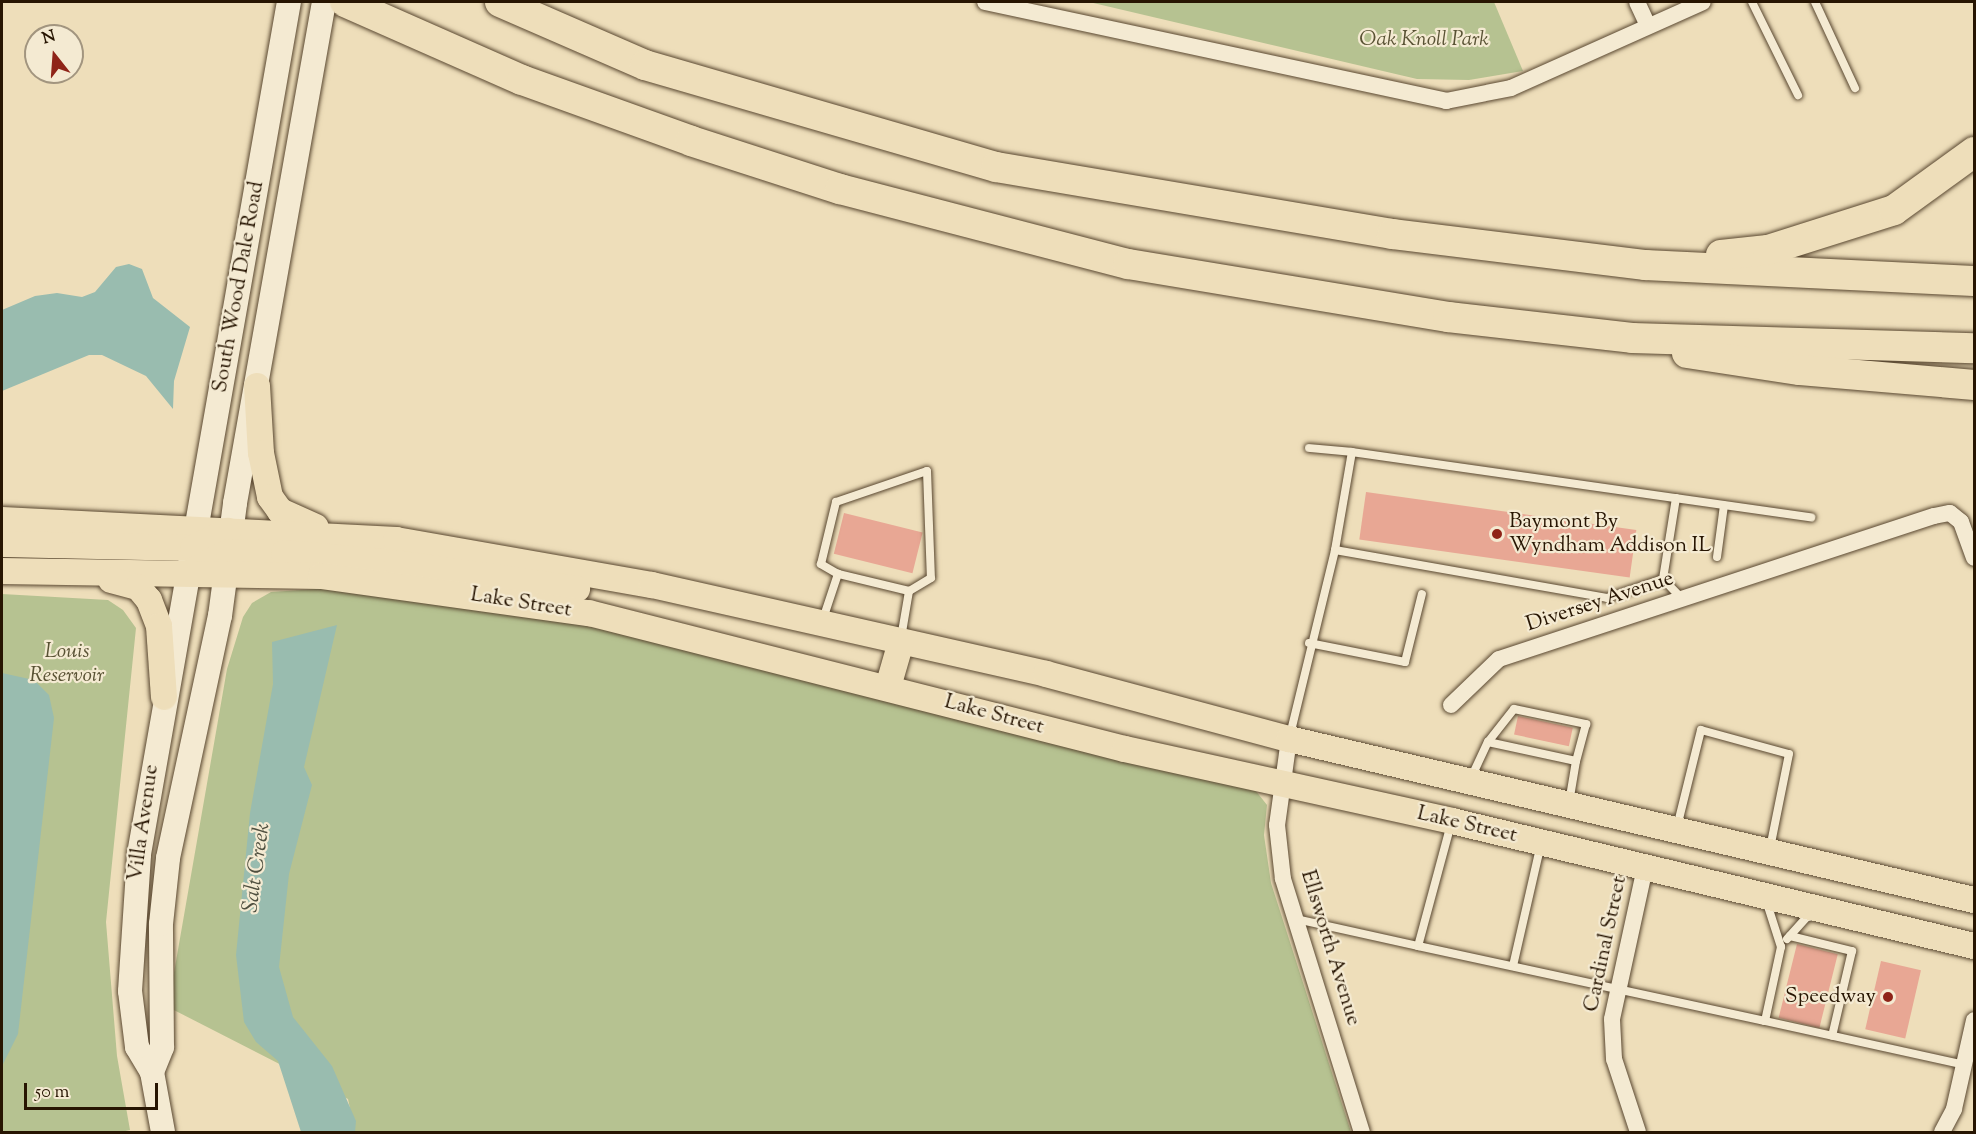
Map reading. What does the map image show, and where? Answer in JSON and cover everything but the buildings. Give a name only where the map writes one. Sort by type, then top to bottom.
[{"type":"highway","points":[[345,2],[522,80],[691,141],[1005,235],[1293,294],[1632,338],[1974,348]]},
{"type":"highway","points":[[500,2],[645,65],[996,167],[1392,234],[1645,265],[1974,281]]},
{"type":"highway","points":[[1645,265],[1768,250],[1894,210],[1974,152]]},
{"type":"highway","points":[[1632,338],[1712,360],[1974,385]]},
{"type":"main road","name":"South Wood Dale Road","points":[[192,549],[289,2]]},
{"type":"main road","name":"South Wood Dale Road","points":[[229,551],[235,503],[278,273],[324,2]]},
{"type":"main road","points":[[257,386],[261,453],[270,497],[280,511],[330,534]]},
{"type":"main road","name":"Lake Street","points":[[2,520],[192,549],[229,551],[321,576],[525,602],[888,687],[1137,752],[1452,821],[1645,868],[1761,893],[1974,946]]},
{"type":"main road","name":"Lake Street","points":[[2,571],[57,572],[192,549],[229,551],[330,534],[396,540],[652,585],[901,642],[1289,739],[1470,780],[1568,806],[1974,900]]},
{"type":"main road","points":[[2,544],[192,549]]},
{"type":"main road","name":"Villa Avenue","points":[[163,1132],[152,1072],[137,1047],[130,991],[132,924],[164,697],[192,549]]},
{"type":"main road","points":[[229,551],[397,563],[598,592],[652,585]]},
{"type":"main road","name":"Villa Avenue","points":[[152,1072],[162,1047],[161,924],[168,858],[229,551]]},
{"type":"main road","points":[[57,572],[138,587],[159,626],[164,697]]},
{"type":"main road","points":[[888,687],[901,642]]},
{"type":"street","points":[[985,2],[1446,102],[1511,88],[1703,2]]},
{"type":"street","points":[[1637,2],[1648,26]]},
{"type":"street","name":"Diversey Avenue","points":[[1451,705],[1499,659],[1950,513],[1961,522],[1974,558]]},
{"type":"street","name":"Ellsworth Avenue","points":[[1289,739],[1282,783],[1278,836],[1283,879],[1362,1132]]},
{"type":"street","name":"Cardinal Street","points":[[1638,1132],[1614,1059],[1612,1019],[1645,868]]},
{"type":"street","points":[[1942,1132],[1954,1109],[1974,1020]]},
{"type":"lane","points":[[1752,2],[1798,95]]},
{"type":"lane","points":[[1815,2],[1856,88]]},
{"type":"lane","points":[[1309,448],[1352,452],[1811,517]]},
{"type":"lane","points":[[1289,739],[1309,643],[1335,550],[1352,452]]},
{"type":"lane","points":[[927,471],[931,578],[909,591],[838,574],[821,564],[836,502],[927,471]]},
{"type":"lane","points":[[1663,579],[1676,498]]},
{"type":"lane","points":[[1717,557],[1724,505]]},
{"type":"lane","points":[[1335,550],[1607,598],[1663,579]]},
{"type":"lane","points":[[821,624],[838,574]]},
{"type":"lane","points":[[1663,579],[1682,598]]},
{"type":"lane","points":[[901,642],[909,591]]},
{"type":"lane","points":[[1309,643],[1405,662],[1422,594]]},
{"type":"lane","points":[[1470,780],[1488,742],[1514,709],[1587,724],[1576,761],[1568,806]]},
{"type":"lane","points":[[1676,830],[1701,730],[1789,754],[1769,852]]},
{"type":"lane","points":[[1488,742],[1576,761]]},
{"type":"lane","points":[[1418,946],[1452,821]]},
{"type":"lane","points":[[1513,966],[1541,842]]},
{"type":"lane","points":[[1761,893],[1773,912],[1781,946],[1765,1021]]},
{"type":"lane","points":[[1781,946],[1807,917],[1839,914]]},
{"type":"lane","points":[[1296,920],[1965,1065]]},
{"type":"lane","points":[[1790,936],[1852,951],[1832,1036]]},
{"type":"green space","name":"Oak Knoll Park","points":[[1089,2],[1494,2],[1523,71],[1469,80],[1417,79]]},
{"type":"green space","points":[[331,588],[483,606],[591,627],[1252,786],[1267,805],[1264,835],[1271,883],[1351,1132],[355,1132],[348,1099],[168,1007],[227,669],[243,617],[252,603],[271,592]]},
{"type":"green space","name":"Louis Reservoir","points":[[2,594],[108,600],[123,610],[136,628],[106,922],[117,1056],[130,1130],[121,1132],[2,1132]]},
{"type":"water","points":[[129,264],[142,269],[153,298],[190,327],[174,381],[173,409],[146,376],[102,355],[89,355],[2,391],[2,310],[35,296],[57,293],[82,297],[95,292],[116,267]]},
{"type":"water","name":"Salt Creek","points":[[337,625],[304,767],[312,785],[289,874],[279,967],[293,1017],[332,1066],[356,1121],[355,1132],[301,1132],[278,1061],[256,1042],[244,1022],[236,955],[250,813],[273,684],[272,642]]},
{"type":"water","points":[[2,673],[34,680],[49,695],[54,718],[18,1034],[2,1066]]},
{"type":"place","name":"Baymont By Wyndham Addison IL","points":[[1497,534]]},
{"type":"place","name":"Speedway","points":[[1888,997]]}]
